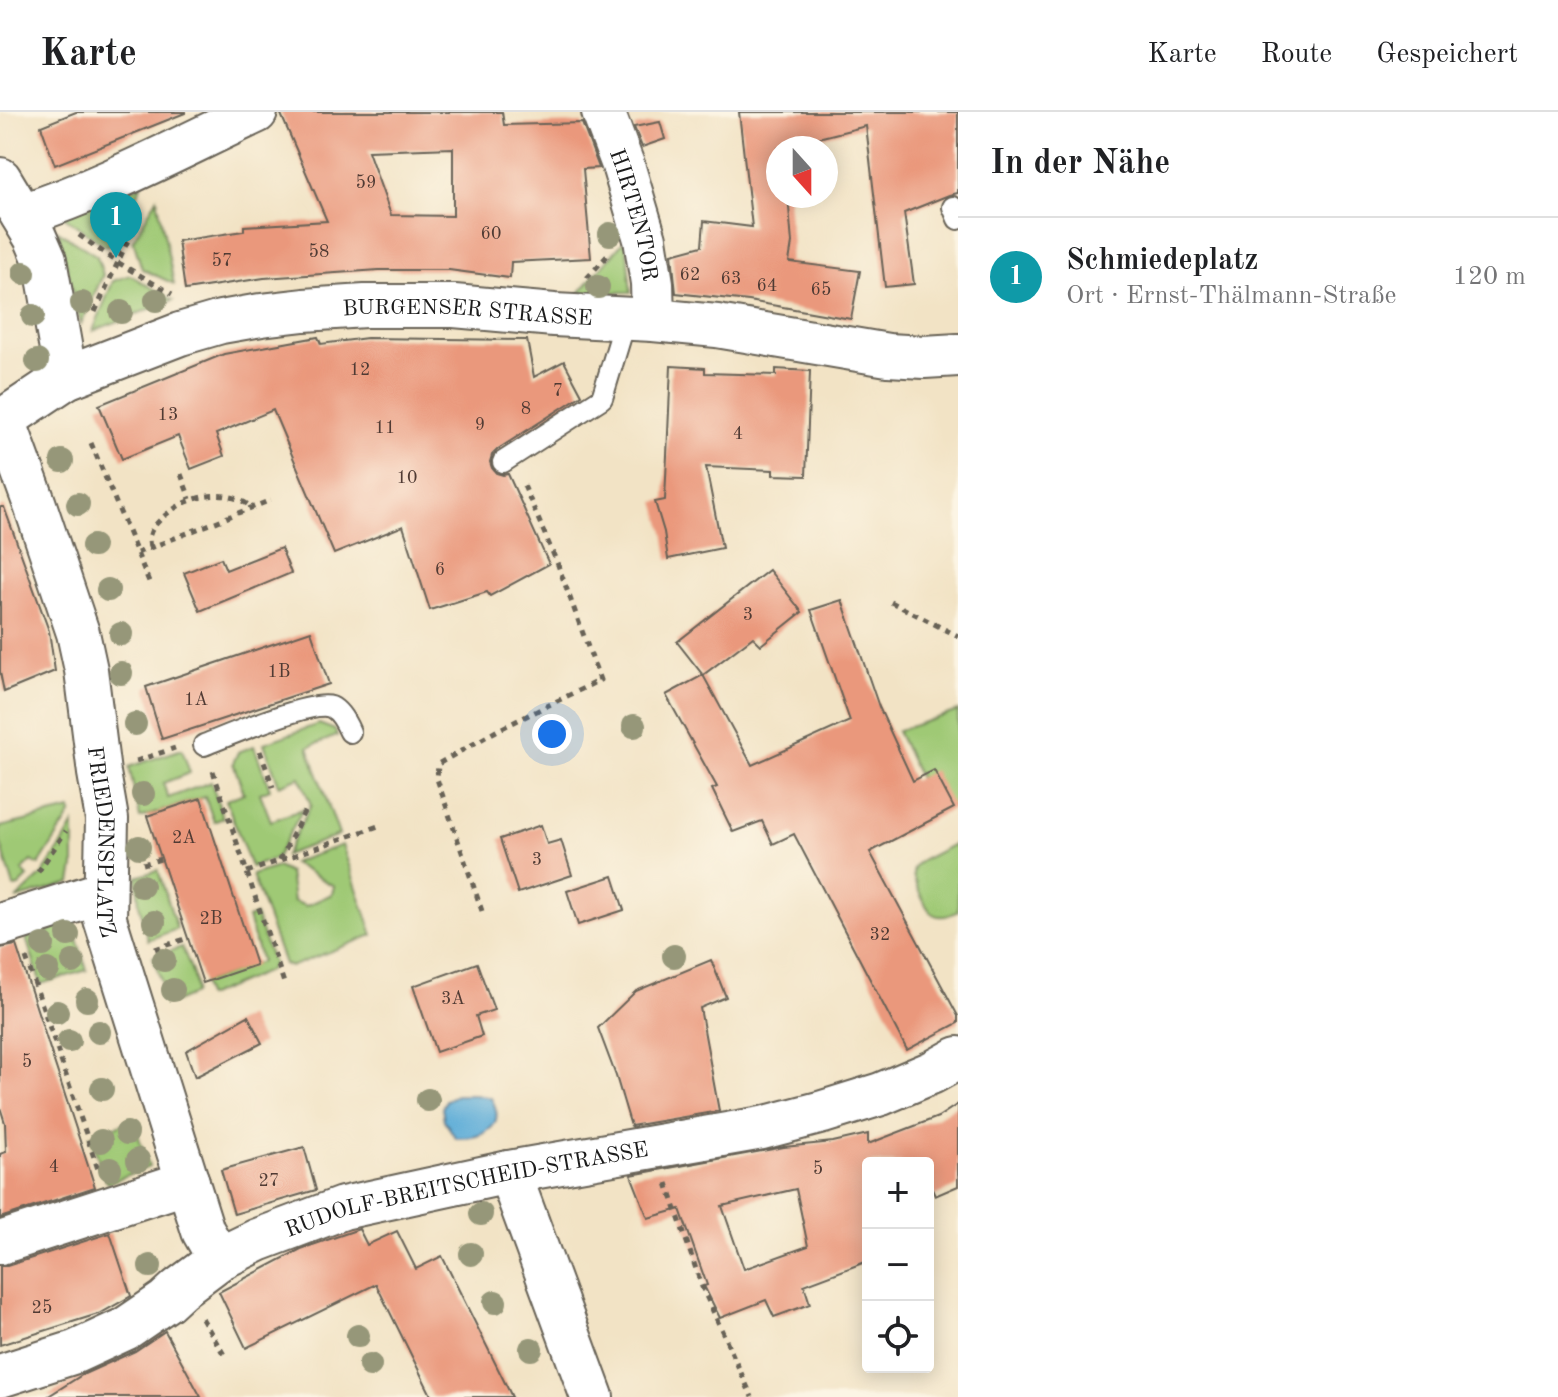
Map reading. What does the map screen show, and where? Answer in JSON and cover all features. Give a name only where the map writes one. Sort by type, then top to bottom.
[{"type":"street","points":[[33,212],[158,160],[256,112]]},
{"type":"street","name":"HIRTENTOR","points":[[603,112],[639,219],[652,283],[639,319]]},
{"type":"street","points":[[0,179],[33,212],[45,260],[66,378]]},
{"type":"street","name":"BURGENSER STRASSE","points":[[2,421],[66,378],[180,334],[221,322],[365,306],[454,306],[639,319],[717,326],[888,355],[958,355]]},
{"type":"street","name":"FRIEDENSPLATZ","points":[[2,421],[45,535],[78,633],[86,670],[107,819],[105,919],[203,1231],[219,1259]]},
{"type":"street","points":[[7,922],[105,892]]},
{"type":"street","name":"RUDOLF-BREITSCHEID-STRASSE","points":[[0,1376],[75,1352],[125,1329],[219,1259],[258,1240],[343,1208],[509,1172],[762,1128],[881,1094],[958,1058]]},
{"type":"street","points":[[509,1172],[592,1397]]},
{"type":"street","points":[[0,1243],[188,1182]]},
{"type":"lane","points":[[507,460],[602,398],[639,319]]},
{"type":"lane","points":[[204,745],[321,705],[335,708],[350,732]]},
{"type":"path","points":[[92,320],[142,209]]},
{"type":"path","points":[[33,212],[221,322]]},
{"type":"path","points":[[554,315],[639,219]]},
{"type":"path","points":[[91,443],[150,584]]},
{"type":"path","points":[[482,911],[437,779],[438,764],[498,730],[600,680],[558,565],[507,460]]},
{"type":"path","points":[[181,474],[190,499]]},
{"type":"path","points":[[150,547],[148,539],[152,529],[190,499],[227,496],[243,500],[251,507]]},
{"type":"path","points":[[137,553],[271,500]]},
{"type":"path","points":[[891,602],[958,636]]},
{"type":"path","points":[[251,727],[273,787]]},
{"type":"path","points":[[37,873],[100,780],[202,739],[284,983]]},
{"type":"path","points":[[279,861],[306,808]]},
{"type":"path","points":[[247,872],[381,825]]},
{"type":"path","points":[[7,922],[111,1207]]},
{"type":"path","points":[[655,1145],[702,1287],[752,1397]]},
{"type":"green space","points":[[141,185],[123,240],[105,246],[62,215]]},
{"type":"green space","points":[[157,198],[174,284],[142,269],[133,240]]},
{"type":"green space","points":[[58,231],[97,256],[103,275],[81,324]]},
{"type":"green space","points":[[626,239],[631,292],[579,293]]},
{"type":"green space","points":[[130,275],[173,300],[93,331],[113,281]]},
{"type":"green space","points":[[958,711],[958,818],[954,808],[919,778],[897,731]]},
{"type":"green space","points":[[319,724],[335,730],[337,736],[308,747],[339,835],[285,855],[311,805],[300,777],[279,785],[264,743]]},
{"type":"green space","points":[[254,746],[270,789],[260,793],[271,821],[303,809],[276,858],[251,867],[226,800],[244,793],[233,763],[238,752]]},
{"type":"green space","points":[[182,749],[190,773],[163,783],[168,798],[211,782],[223,818],[214,822],[205,797],[140,818],[129,767]]},
{"type":"green space","points":[[71,810],[39,865],[32,861],[22,871],[28,877],[14,887],[0,841],[0,827]]},
{"type":"green space","points":[[74,824],[71,883],[16,899],[41,876]]},
{"type":"green space","points":[[958,842],[958,911],[946,916],[936,915],[920,895],[914,869],[919,862]]},
{"type":"green space","points":[[342,845],[373,935],[290,967],[284,964],[252,875],[277,867],[289,873],[293,901],[306,906],[332,894],[334,886],[292,863]]},
{"type":"green space","points":[[158,870],[177,929],[148,940],[139,904],[137,877]]},
{"type":"green space","points":[[255,915],[273,964],[268,971],[206,997],[203,983],[261,962],[248,918]]},
{"type":"green space","points":[[72,923],[87,970],[41,984],[26,938]]},
{"type":"green space","points":[[182,947],[195,988],[194,994],[173,1003],[168,1001],[153,957]]},
{"type":"green space","points":[[133,1120],[149,1167],[107,1183],[90,1136]]},
{"type":"water","points":[[456,1095],[491,1098],[496,1117],[490,1129],[475,1136],[456,1138],[444,1120],[442,1108],[446,1100]]},
{"type":"building","points":[[76,112],[185,113],[55,165],[41,126]]},
{"type":"building","points":[[280,112],[502,112],[504,125],[582,123],[599,168],[583,169],[591,258],[511,262],[510,278],[449,270],[379,270],[264,278],[185,290],[178,241],[244,231],[244,226],[327,221]],"holes":[[[453,148],[453,216],[391,215],[368,151]]]},
{"type":"building","points":[[739,112],[958,112],[958,193],[904,213],[914,284],[885,287],[866,126],[826,136],[766,136],[766,208],[789,208],[792,243],[789,262],[860,271],[851,319],[749,301],[676,293],[672,254],[702,246],[704,221],[752,227]]},
{"type":"building","points":[[660,122],[665,139],[642,147],[634,127]]},
{"type":"building","points":[[318,337],[321,344],[367,338],[527,340],[534,377],[564,361],[582,395],[498,449],[490,462],[496,473],[508,474],[549,564],[490,596],[487,592],[430,610],[403,526],[334,554],[273,410],[216,434],[224,456],[191,469],[178,436],[122,459],[99,405],[224,354]]},
{"type":"building","points":[[671,366],[705,368],[705,373],[776,375],[776,369],[810,371],[806,476],[773,475],[773,470],[706,467],[722,548],[668,559],[655,502],[665,500]]},
{"type":"building","points":[[0,507],[4,507],[49,631],[55,671],[4,692],[0,672]]},
{"type":"building","points":[[281,548],[291,573],[200,611],[184,573],[221,558],[226,570]]},
{"type":"building","points":[[769,570],[802,612],[761,645],[753,637],[703,675],[677,642]]},
{"type":"building","points":[[842,600],[879,707],[913,781],[934,770],[954,808],[870,852],[958,1016],[958,1023],[907,1050],[794,834],[773,844],[762,821],[733,832],[712,789],[717,787],[666,695],[703,675],[752,765],[850,721],[811,610]]},
{"type":"building","points":[[311,631],[329,684],[162,739],[146,687]]},
{"type":"building","points":[[201,798],[256,965],[203,983],[147,816]]},
{"type":"building","points":[[541,825],[547,844],[561,840],[572,875],[518,893],[500,839]]},
{"type":"building","points":[[613,876],[624,910],[578,925],[567,891]]},
{"type":"building","points":[[16,945],[95,1187],[0,1218],[0,1154],[6,1152],[5,1123],[0,1107],[0,948]]},
{"type":"building","points":[[711,960],[726,997],[700,1008],[719,1111],[631,1126],[598,1028],[636,991]]},
{"type":"building","points":[[477,963],[494,1010],[476,1016],[482,1036],[436,1052],[413,986]]},
{"type":"building","points":[[248,1016],[262,1043],[195,1077],[186,1051]]},
{"type":"building","points":[[958,1104],[958,1186],[935,1196],[934,1157],[862,1157],[862,1263],[804,1285],[810,1304],[774,1317],[766,1300],[720,1318],[704,1286],[707,1285],[680,1209],[648,1218],[631,1175],[868,1134],[868,1144],[938,1117]],"holes":[[[796,1189],[808,1246],[744,1269],[722,1206]]]},
{"type":"building","points":[[304,1147],[316,1190],[234,1214],[221,1170]]},
{"type":"building","points":[[359,1229],[367,1245],[397,1231],[416,1269],[442,1256],[512,1397],[432,1397],[376,1284],[246,1348],[219,1292],[301,1249]]},
{"type":"building","points":[[110,1233],[131,1296],[101,1313],[0,1345],[0,1266]]},
{"type":"building","points":[[165,1331],[201,1397],[47,1397],[82,1375],[135,1351]]},
{"type":"place","name":"Schmiedeplatz","points":[[116,258]]}]
